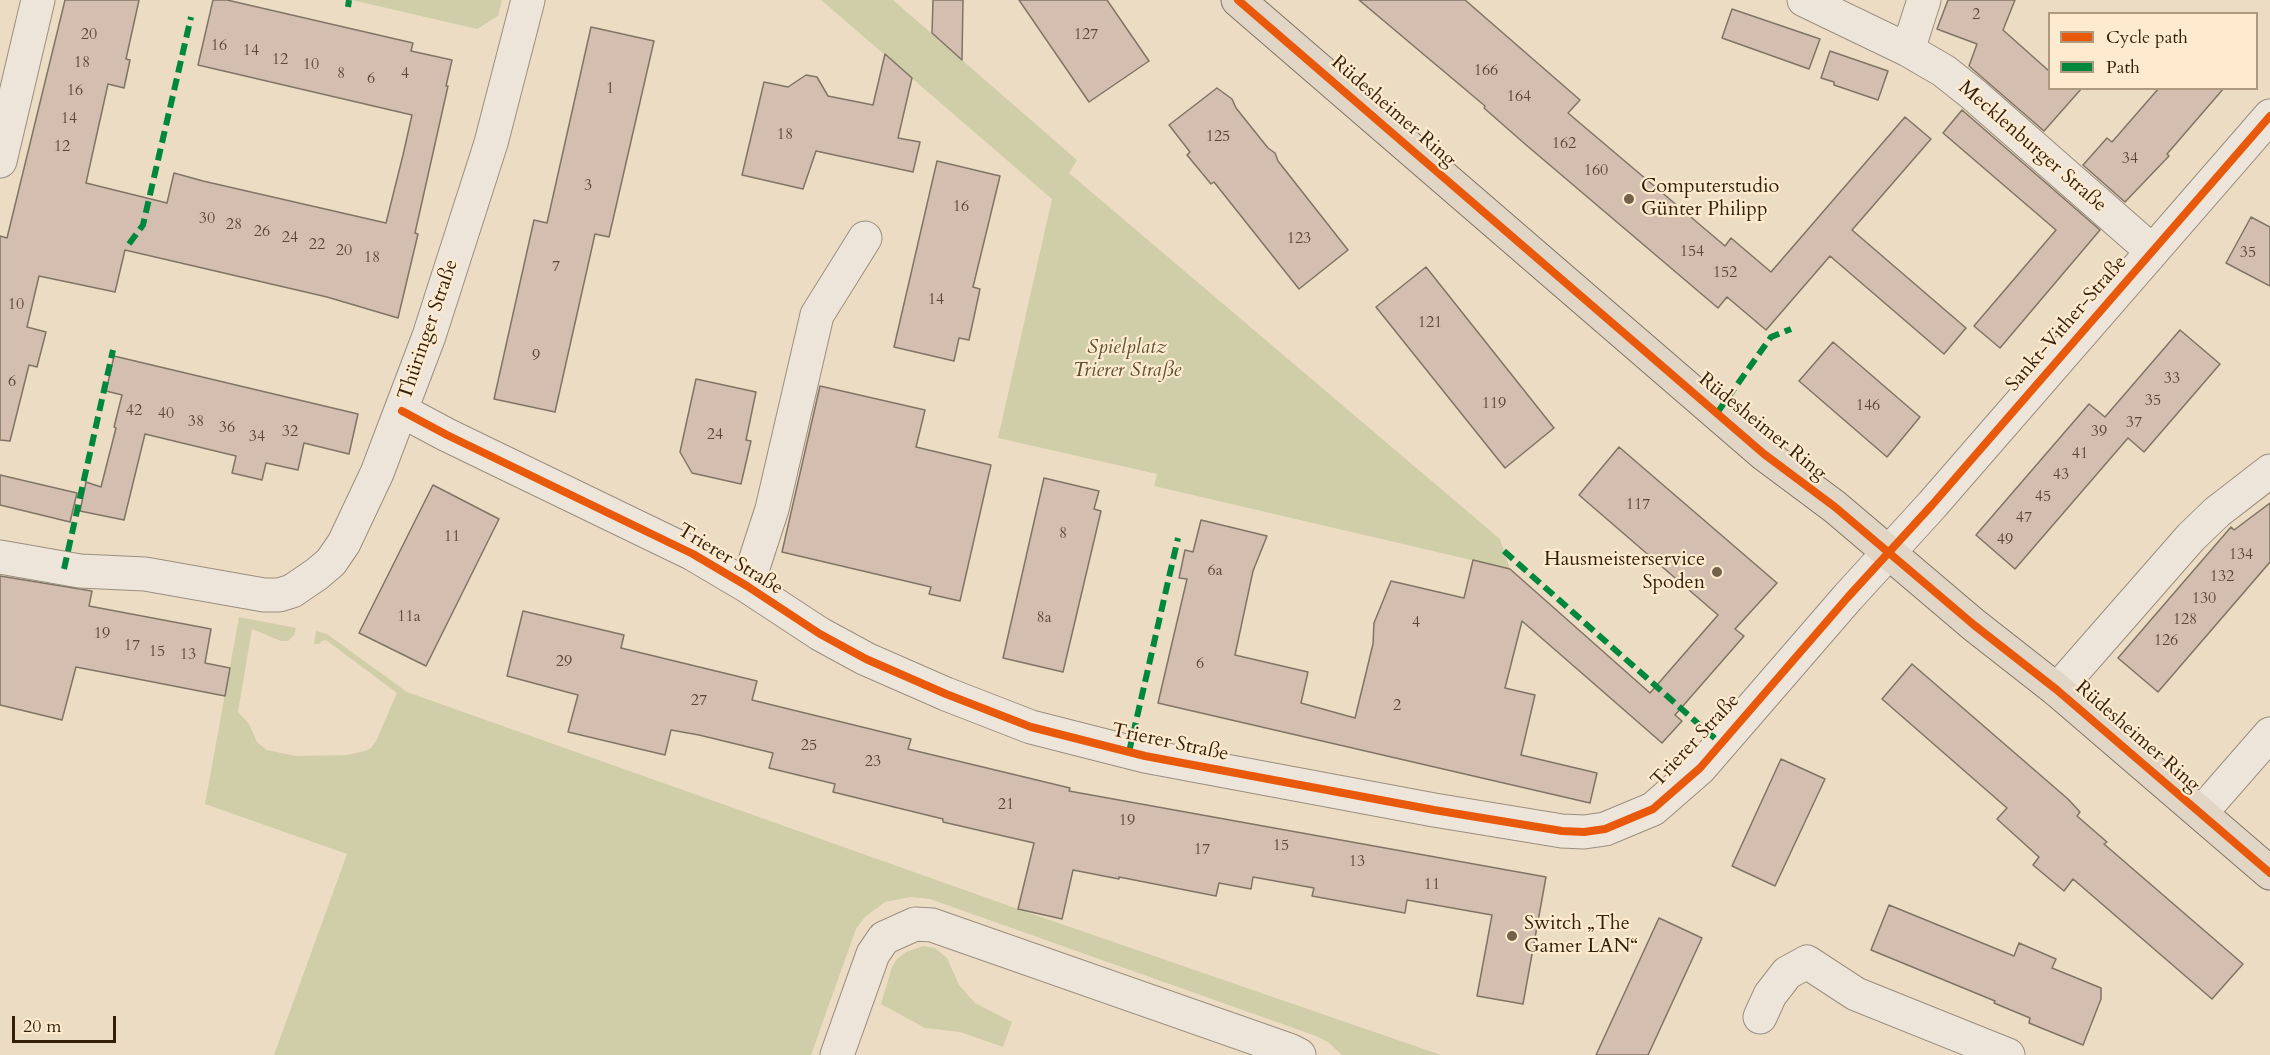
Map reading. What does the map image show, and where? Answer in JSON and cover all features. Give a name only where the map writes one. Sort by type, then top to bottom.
[{"type":"main road","name":"Rüdesheimer Ring","points":[[1238,0],[1764,454],[1835,507],[1974,626],[2057,690],[2270,873]]},
{"type":"street","points":[[0,161],[38,0]]},
{"type":"street","name":"Thüringer Straße","points":[[0,558],[80,571],[145,574],[264,595],[279,595],[292,591],[331,562],[344,543],[377,473],[429,336],[481,174],[528,0]]},
{"type":"street","name":"Mecklenburger Straße","points":[[1804,0],[1908,50],[1944,71],[2152,251]]},
{"type":"street","points":[[1908,50],[1923,0]]},
{"type":"street","name":"Sankt-Vither-Straße","points":[[1889,553],[2152,251],[2258,151],[2270,116]]},
{"type":"street","name":"Trierer Straße","points":[[747,586],[772,509],[817,315],[865,237]]},
{"type":"street","name":"Trierer Straße","points":[[402,411],[447,435],[657,535],[747,586],[820,634],[866,659],[946,694],[1032,727],[1145,756],[1562,831],[1584,832],[1605,829],[1635,818],[1653,809],[1682,785],[1700,768],[1889,553]]},
{"type":"street","name":"Rüdesheimer Ring","points":[[2057,690],[2191,537],[2217,512],[2270,471]]},
{"type":"street","name":"Rüdesheimer Ring","points":[[2200,813],[2270,734]]},
{"type":"street","points":[[837,1055],[873,954],[885,938],[915,924],[932,925],[1299,1055]]},
{"type":"street","points":[[1760,1017],[1770,995],[1788,973],[1807,962],[1837,984],[1856,994],[2008,1055]]},
{"type":"green space","points":[[352,0],[502,0],[498,16],[477,29]]},
{"type":"green space","name":"Spielplatz Trierer Straße","points":[[821,0],[893,0],[1077,160],[1069,173],[1500,539],[1510,569],[1154,486],[1157,474],[998,438],[1052,199]]},
{"type":"green space","points":[[239,617],[296,628],[294,635],[288,641],[281,641],[252,629],[238,712],[249,724],[257,742],[267,750],[296,756],[347,755],[365,751],[371,748],[376,741],[397,693],[326,640],[314,644],[316,631],[327,634],[407,692],[1018,909],[1441,1055],[1342,1055],[1328,1042],[1316,1036],[930,899],[911,897],[885,902],[865,917],[856,929],[811,1055],[274,1055],[347,854],[205,804]]},
{"type":"green space","points":[[923,946],[935,948],[947,958],[959,985],[975,1003],[1012,1022],[1003,1047],[960,1032],[925,1028],[881,1004],[892,967],[897,959],[906,952]]},
{"type":"building","points":[[65,0],[139,0],[126,59],[130,60],[124,88],[108,84],[86,183],[167,203],[174,173],[386,223],[403,155],[412,115],[198,65],[213,0],[227,0],[413,43],[411,51],[452,60],[415,233],[418,234],[398,318],[327,297],[125,250],[115,292],[39,276],[27,327],[46,332],[37,367],[29,365],[10,441],[0,440],[0,236],[7,238]]},
{"type":"building","points":[[933,0],[963,0],[962,60],[932,33]]},
{"type":"building","points":[[1019,0],[1107,0],[1149,61],[1089,102]]},
{"type":"building","points":[[1359,0],[1465,0],[1580,100],[1568,113],[1725,246],[1731,238],[1771,272],[1905,117],[1931,139],[1852,230],[1966,328],[1944,354],[1830,256],[1766,330],[1727,297],[1718,308]]},
{"type":"building","points":[[1948,0],[2015,0],[2003,30],[2048,70],[2048,90],[2080,90],[2044,131],[1969,66],[1977,44],[1937,29]]},
{"type":"building","points":[[1732,9],[1820,39],[1809,69],[1722,38]]},
{"type":"building","points":[[591,27],[654,41],[609,237],[595,234],[555,412],[494,399],[534,220],[547,223]]},
{"type":"building","points":[[1830,51],[1888,71],[1878,100],[1834,85],[1834,82],[1821,78]]},
{"type":"building","points":[[885,54],[912,78],[898,138],[920,142],[913,172],[816,151],[803,189],[742,175],[764,82],[788,87],[806,75],[817,77],[828,96],[873,105]]},
{"type":"building","points":[[1217,88],[1232,99],[1236,108],[1268,148],[1275,153],[1278,161],[1348,250],[1299,289],[1214,182],[1211,184],[1187,155],[1190,152],[1169,125]]},
{"type":"building","points":[[2157,90],[2222,90],[2167,154],[2169,156],[2125,202],[2083,165],[2107,138],[2112,142]]},
{"type":"building","points":[[1962,110],[2100,230],[2000,348],[1974,326],[2056,230],[1943,133]]},
{"type":"building","points":[[937,161],[1000,176],[973,287],[980,289],[969,340],[959,338],[954,361],[894,347]]},
{"type":"building","points":[[2251,217],[2270,227],[2270,286],[2226,263]]},
{"type":"building","points":[[1426,267],[1554,428],[1505,468],[1376,307]]},
{"type":"building","points":[[2180,330],[2220,364],[2144,452],[2128,438],[2015,569],[1976,535],[2089,404],[2105,417]]},
{"type":"building","points":[[1833,342],[1920,417],[1887,457],[1799,381]]},
{"type":"building","points":[[114,356],[358,414],[349,454],[304,443],[298,470],[266,463],[262,480],[232,473],[236,456],[145,434],[124,520],[80,511],[86,482],[101,487],[116,428],[114,427],[122,395],[106,391]]},
{"type":"building","points":[[696,379],[756,392],[746,440],[751,441],[741,484],[692,473],[680,452]]},
{"type":"building","points":[[820,386],[925,410],[916,447],[991,465],[960,601],[929,594],[931,587],[782,552]]},
{"type":"building","points":[[1619,447],[1777,583],[1735,629],[1744,636],[1675,715],[1682,721],[1662,743],[1522,621],[1505,688],[1535,695],[1521,755],[1597,773],[1590,803],[1158,703],[1187,579],[1179,578],[1185,550],[1193,552],[1201,520],[1267,536],[1253,571],[1235,655],[1308,672],[1301,703],[1355,718],[1373,644],[1374,623],[1391,581],[1464,598],[1473,560],[1510,569],[1650,693],[1718,615],[1579,495]]},
{"type":"building","points":[[0,475],[77,493],[70,522],[0,505]]},
{"type":"building","points":[[1044,478],[1099,491],[1094,509],[1101,511],[1063,672],[1003,658]]},
{"type":"building","points":[[433,485],[499,519],[426,666],[359,633]]},
{"type":"building","points":[[2270,503],[2270,562],[2158,692],[2118,658],[2231,527],[2234,530]]},
{"type":"building","points":[[0,576],[92,591],[89,606],[211,629],[205,663],[230,668],[225,696],[76,667],[62,720],[0,705]]},
{"type":"building","points":[[523,611],[624,635],[621,648],[757,681],[752,700],[911,739],[908,749],[1070,788],[1069,791],[1546,877],[1523,1004],[1477,996],[1492,915],[1407,900],[1405,913],[1312,896],[1314,888],[1253,877],[1251,889],[1219,883],[1216,896],[1073,870],[1062,919],[1018,909],[1034,843],[943,822],[943,819],[833,792],[835,784],[769,768],[773,753],[699,735],[671,730],[665,755],[568,732],[578,695],[507,676]]},
{"type":"building","points":[[1912,664],[2068,799],[2080,812],[2077,816],[2107,842],[2104,844],[2243,964],[2212,999],[2073,879],[2064,891],[2033,865],[2039,857],[1997,819],[2007,808],[1882,699]]},
{"type":"building","points":[[1781,759],[1825,779],[1775,886],[1732,866]]},
{"type":"building","points":[[1889,905],[2014,956],[2019,943],[2056,959],[2052,968],[2101,988],[2101,999],[2083,1045],[2029,1023],[2030,1018],[1994,1003],[1995,1001],[1871,950]]},
{"type":"building","points":[[1659,918],[1702,938],[1648,1055],[1596,1055]]},
{"type":"marked path","points":[[348,7],[349,0]]},
{"type":"marked path","points":[[129,244],[143,225],[191,17]]},
{"type":"marked path","points":[[1717,413],[1771,337],[1791,329]]},
{"type":"marked path","points":[[64,569],[113,350]]},
{"type":"marked path","points":[[1129,752],[1178,538]]},
{"type":"marked path","points":[[1504,551],[1720,743]]},
{"type":"cycle path","points":[[1238,0],[1764,454],[1835,507],[1974,625],[2057,690],[2270,873]]},
{"type":"cycle path","points":[[402,411],[693,554],[820,634],[866,659],[946,694],[1031,727],[1145,756],[1434,810],[1562,831],[1584,832],[1605,829],[1653,809],[1700,768],[2270,116]]},
{"type":"place","name":"Computerstudio Günter Philipp","points":[[1629,199]]},
{"type":"place","name":"Hausmeisterservice Spoden","points":[[1717,572]]},
{"type":"place","name":"Switch „The Gamer LAN“","points":[[1512,936]]}]
